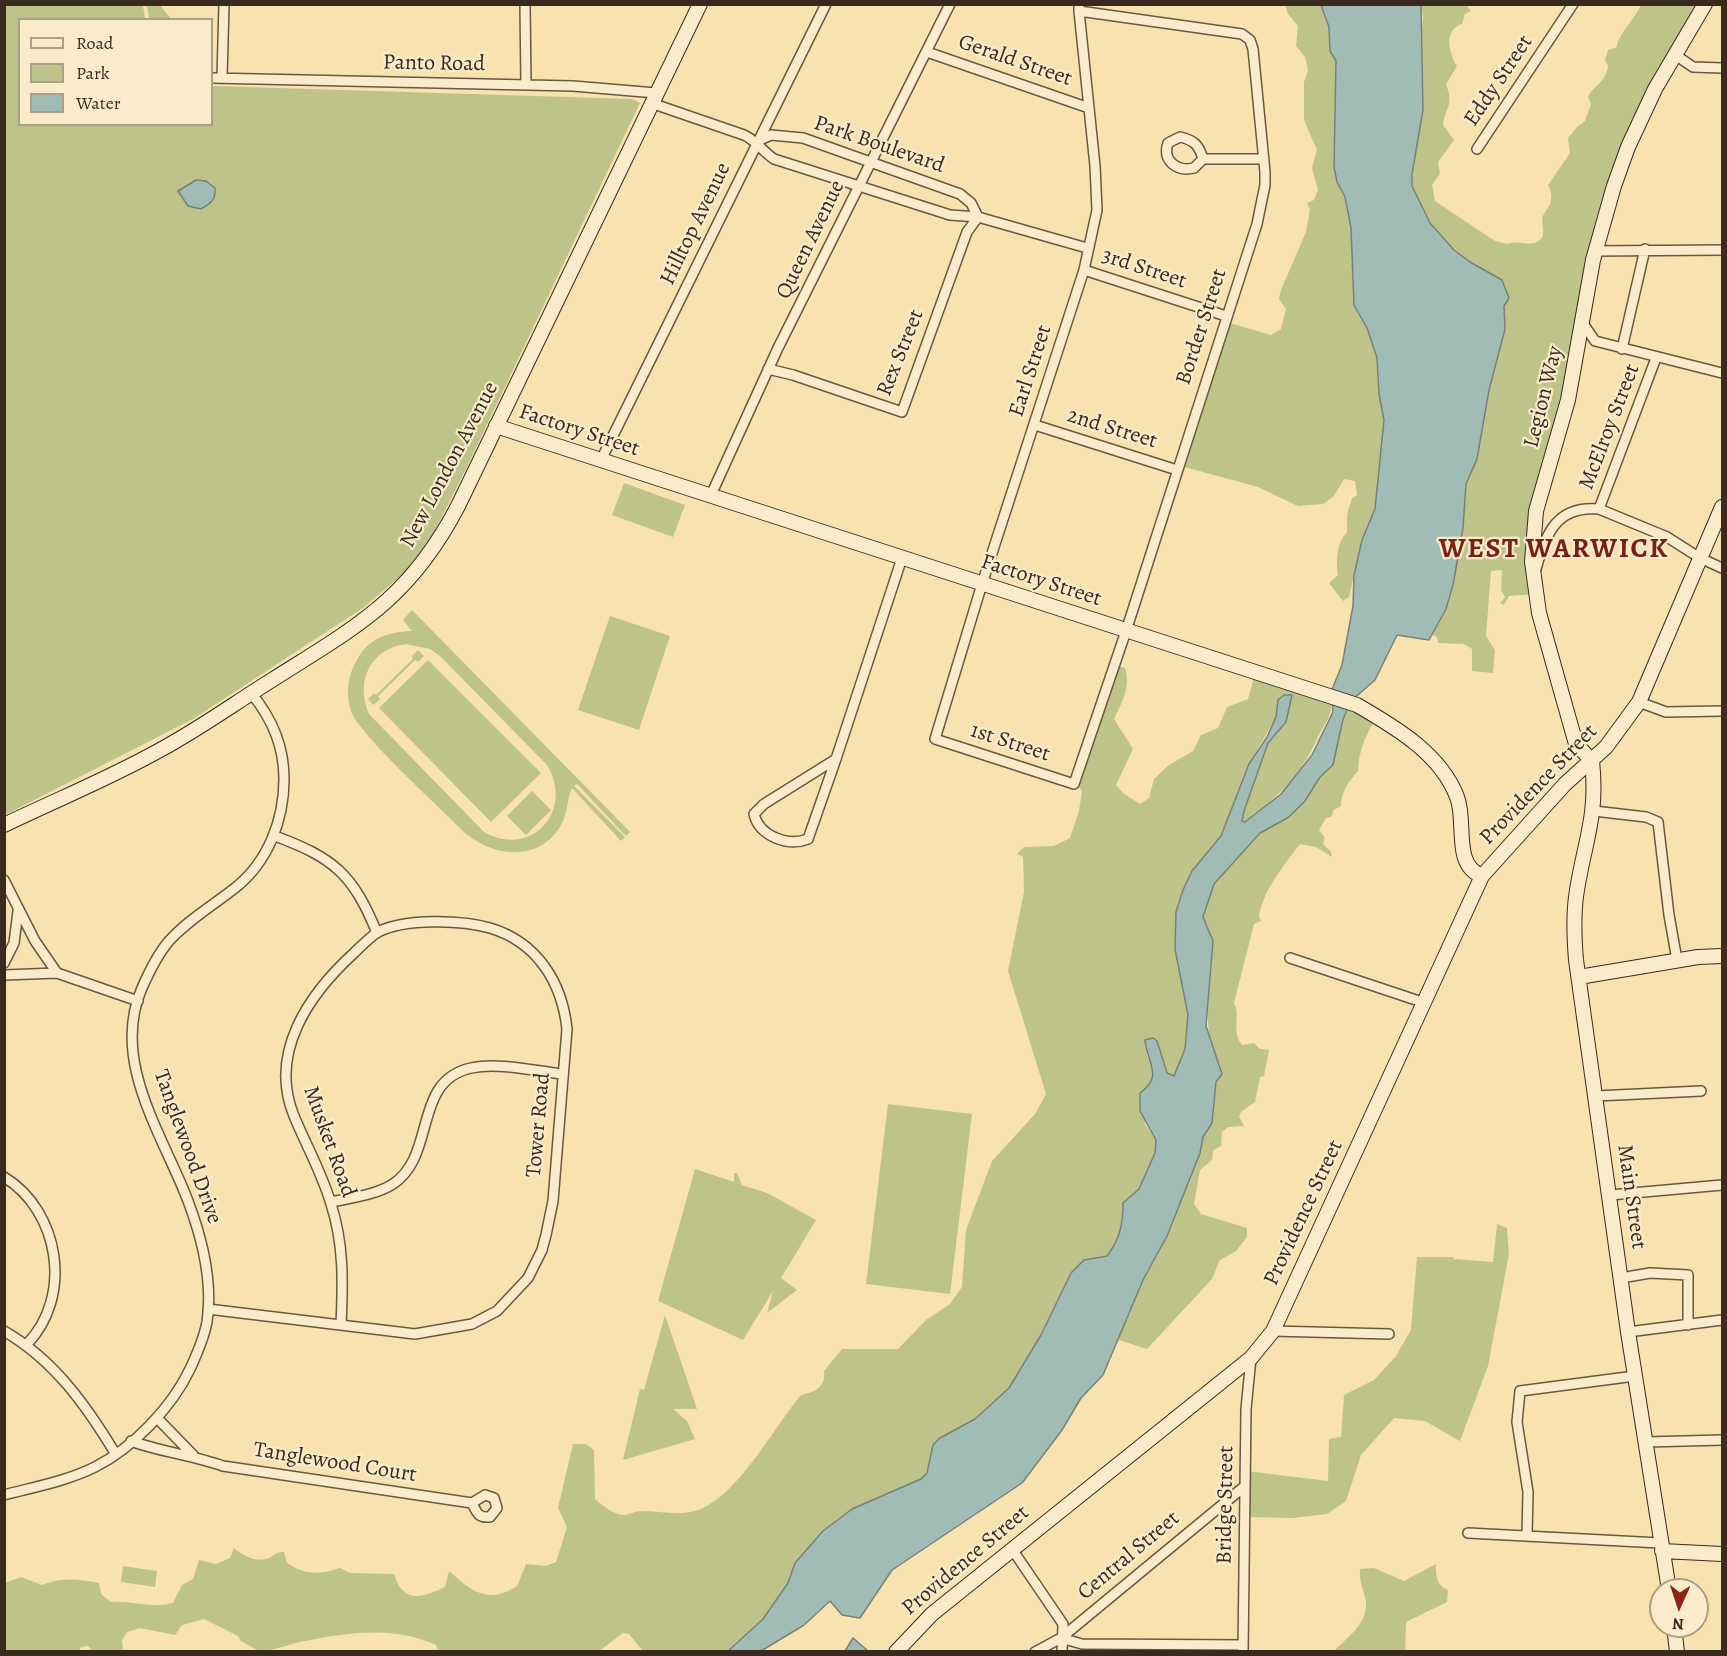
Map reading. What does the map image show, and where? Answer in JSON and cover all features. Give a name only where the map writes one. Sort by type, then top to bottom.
[{"type":"main road","name":"New London Avenue","points":[[4,825],[159,751],[375,613],[404,586],[424,563],[444,533],[700,4]]},
{"type":"main road","name":"Legion Way","points":[[1592,761],[1576,744],[1539,613],[1532,562],[1536,511],[1565,411],[1595,251],[1628,147],[1674,54],[1705,4]]},
{"type":"main road","name":"Factory Street","points":[[496,426],[1357,705],[1400,730],[1447,777],[1458,799],[1465,860],[1473,872],[1482,876]]},
{"type":"main road","points":[[1639,702],[1722,507]]},
{"type":"main road","name":"Providence Street","points":[[896,1652],[932,1614],[1251,1358],[1273,1331],[1482,876],[1565,784],[1592,761],[1622,727],[1639,702]]},
{"type":"main road","points":[[1592,761],[1594,811]]},
{"type":"main road","name":"Main Street","points":[[1594,811],[1575,910],[1574,931],[1628,1332],[1667,1578]]},
{"type":"main road","points":[[1579,977],[1677,960],[1722,956]]},
{"type":"main road","points":[[1661,1547],[1722,1554]]},
{"type":"street","points":[[222,78],[224,4]]},
{"type":"street","points":[[525,4],[526,85]]},
{"type":"street","name":"Hilltop Avenue","points":[[600,460],[826,4]]},
{"type":"street","name":"Queen Avenue","points":[[711,495],[768,369],[950,4]]},
{"type":"street","name":"Eddy Street","points":[[1477,149],[1573,4]]},
{"type":"street","name":"Earl Street","points":[[935,739],[981,584],[1084,270],[1097,210],[1079,8]]},
{"type":"street","name":"Border Street","points":[[1074,784],[1126,632],[1263,199],[1265,185],[1253,49],[1250,40],[1242,34],[1079,8]]},
{"type":"street","name":"Gerald Street","points":[[927,52],[1089,108]]},
{"type":"street","points":[[1674,54],[1693,67],[1722,68]]},
{"type":"street","name":"Panto Road","points":[[213,78],[618,87],[654,98]]},
{"type":"street","name":"Park Boulevard","points":[[654,98],[757,141],[764,152],[774,159],[950,215],[978,217],[1087,248]]},
{"type":"street","name":"Park Boulevard","points":[[757,141],[771,135],[803,138],[960,194],[971,203],[978,217]]},
{"type":"street","points":[[1203,159],[1263,159]]},
{"type":"street","name":"Rex Street","points":[[768,369],[793,375],[902,412],[968,232],[978,217]]},
{"type":"street","points":[[1622,349],[1646,249]]},
{"type":"street","points":[[1595,251],[1722,250]]},
{"type":"street","name":"3rd Street","points":[[1084,270],[1226,316]]},
{"type":"street","points":[[1582,322],[1595,341],[1722,373]]},
{"type":"street","name":"McElroy Street","points":[[1599,509],[1656,358]]},
{"type":"street","name":"2nd Street","points":[[1035,425],[1177,470]]},
{"type":"street","points":[[1534,574],[1545,537],[1556,522],[1576,510],[1599,509],[1667,537],[1700,558],[1722,568]]},
{"type":"street","points":[[836,759],[764,804],[754,814],[756,821],[764,830],[779,839],[801,842],[808,839],[836,759],[902,558]]},
{"type":"street","name":"Tanglewood Drive","points":[[4,1495],[92,1468],[131,1441],[157,1418],[186,1377],[203,1336],[208,1309],[207,1279],[197,1229],[187,1198],[149,1113],[132,1043],[138,1000],[157,957],[199,913],[237,886],[255,866],[275,836],[284,800],[284,768],[279,742],[271,722],[251,693]]},
{"type":"street","points":[[1639,702],[1666,712],[1722,711]]},
{"type":"street","name":"1st Street","points":[[935,739],[1074,784]]},
{"type":"street","points":[[1594,811],[1646,817],[1658,822],[1661,829],[1669,915],[1677,960]]},
{"type":"street","points":[[275,836],[325,857],[344,872],[361,897],[377,933]]},
{"type":"street","points":[[4,880],[35,941],[57,973]]},
{"type":"street","points":[[4,963],[15,943],[18,908]]},
{"type":"street","name":"Tower Road","points":[[208,1309],[399,1334],[444,1331],[472,1324],[497,1311],[519,1290],[542,1251],[550,1218],[567,1029],[564,1005],[544,964],[527,946],[508,934],[473,925],[423,923],[377,933]]},
{"type":"street","name":"Musket Road","points":[[341,1325],[343,1266],[341,1241],[331,1202],[290,1103],[285,1067],[291,1037],[302,1017],[328,980],[377,933]]},
{"type":"street","points":[[1722,956],[1722,964]]},
{"type":"street","points":[[1290,958],[1425,1003]]},
{"type":"street","points":[[4,975],[57,973],[138,1000]]},
{"type":"street","points":[[331,1202],[376,1191],[394,1183],[418,1152],[433,1097],[439,1088],[458,1073],[478,1067],[562,1074]]},
{"type":"street","points":[[1596,1096],[1701,1090]]},
{"type":"street","points":[[4,1177],[30,1199],[46,1227],[54,1248],[53,1293],[49,1312],[27,1344]]},
{"type":"street","points":[[1610,1195],[1722,1185]]},
{"type":"street","points":[[1621,1278],[1650,1273],[1688,1275],[1688,1325]]},
{"type":"street","points":[[1628,1332],[1722,1320]]},
{"type":"street","points":[[4,1331],[27,1344],[62,1377],[115,1453]]},
{"type":"street","points":[[1273,1331],[1389,1334]]},
{"type":"street","name":"Bridge Street","points":[[1243,1648],[1246,1408],[1251,1358]]},
{"type":"street","points":[[1527,1535],[1528,1492],[1517,1422],[1520,1391],[1635,1376]]},
{"type":"street","name":"Tanglewood Court","points":[[157,1418],[193,1455]]},
{"type":"street","points":[[1646,1442],[1722,1440]]},
{"type":"street","name":"Tanglewood Court","points":[[131,1441],[160,1451],[193,1455],[223,1466],[472,1503]]},
{"type":"street","name":"Central Street","points":[[1035,1652],[1061,1638],[1245,1486]]},
{"type":"street","points":[[1468,1533],[1527,1535],[1661,1547]]},
{"type":"street","points":[[1012,1549],[1063,1624],[1062,1652]]},
{"type":"street","points":[[1061,1638],[1082,1644],[1149,1648],[1243,1648]]},
{"type":"green space","points":[[5,5],[143,5],[145,18],[18,18],[18,126],[213,126],[213,86],[632,99],[640,103],[464,473],[434,532],[410,568],[363,608],[193,719],[5,815]]},
{"type":"green space","points":[[147,5],[160,5],[170,18],[149,18]]},
{"type":"green space","points":[[1285,5],[1321,5],[1329,27],[1330,51],[1336,61],[1334,167],[1337,183],[1345,197],[1351,228],[1354,305],[1367,328],[1377,358],[1379,394],[1384,420],[1375,509],[1362,540],[1349,597],[1343,601],[1329,583],[1338,575],[1339,547],[1347,532],[1347,515],[1352,498],[1357,495],[1355,481],[1344,479],[1334,496],[1323,504],[1298,506],[1258,487],[1181,466],[1226,322],[1271,335],[1281,329],[1286,309],[1279,299],[1281,290],[1306,232],[1310,210],[1307,203],[1314,200],[1318,190],[1312,168],[1317,150],[1304,120],[1304,82],[1308,70],[1305,57],[1296,46],[1298,26],[1288,14]]},
{"type":"green space","points":[[1421,5],[1466,5],[1471,11],[1465,14],[1462,24],[1452,31],[1450,36],[1450,49],[1457,66],[1446,84],[1449,101],[1443,125],[1454,140],[1438,162],[1440,174],[1432,185],[1435,201],[1495,241],[1508,244],[1533,243],[1542,238],[1542,219],[1551,202],[1548,185],[1570,153],[1568,138],[1585,121],[1591,104],[1588,97],[1602,81],[1608,66],[1605,60],[1608,50],[1616,48],[1641,5],[1706,5],[1629,142],[1588,286],[1535,511],[1535,594],[1509,596],[1504,605],[1500,603],[1505,597],[1501,590],[1502,570],[1491,571],[1486,636],[1495,650],[1493,673],[1472,671],[1472,649],[1464,644],[1438,643],[1437,637],[1432,635],[1446,609],[1463,528],[1466,484],[1477,459],[1489,390],[1505,329],[1504,306],[1509,298],[1502,280],[1470,263],[1454,250],[1430,223],[1412,186],[1423,17]]},
{"type":"green space","points":[[624,483],[685,505],[673,537],[612,515]]},
{"type":"green space","points":[[412,610],[630,832],[626,836],[577,784],[574,786],[625,837],[621,841],[572,788],[562,823],[543,845],[518,852],[504,851],[491,848],[466,834],[369,737],[351,711],[348,684],[358,658],[368,645],[381,637],[412,631],[403,620]],"holes":[[[406,644],[430,649],[440,656],[547,765],[554,782],[556,799],[552,814],[544,826],[532,835],[518,839],[501,839],[484,832],[369,714],[365,702],[365,679],[375,660],[383,652]]]},
{"type":"green space","points":[[610,616],[670,636],[639,730],[578,710]]},
{"type":"green space","points":[[418,650],[424,656],[418,662],[415,660],[378,696],[380,699],[373,705],[368,699],[374,693],[376,695],[413,659],[412,656]]},
{"type":"green space","points":[[428,660],[541,773],[491,822],[379,708]]},
{"type":"green space","points":[[1113,664],[1125,668],[1127,675],[1125,694],[1114,719],[1133,749],[1116,785],[1123,793],[1140,804],[1149,798],[1154,779],[1169,765],[1193,751],[1201,735],[1218,728],[1227,707],[1248,699],[1256,670],[1331,697],[1331,710],[1310,752],[1295,775],[1277,795],[1245,822],[1242,821],[1244,811],[1268,743],[1286,722],[1292,695],[1278,700],[1276,717],[1249,764],[1221,836],[1192,871],[1176,912],[1175,949],[1188,1014],[1185,1049],[1174,1077],[1167,1073],[1157,1041],[1146,1053],[1153,1068],[1145,1124],[1156,1140],[1155,1153],[1139,1189],[1123,1203],[1121,1225],[1115,1244],[1107,1256],[1084,1260],[1071,1273],[1041,1335],[1009,1388],[975,1419],[940,1438],[933,1445],[927,1473],[921,1479],[852,1509],[823,1531],[795,1563],[788,1583],[763,1619],[727,1651],[643,1651],[629,1634],[623,1633],[599,1651],[438,1651],[436,1645],[420,1639],[386,1633],[368,1633],[333,1636],[259,1651],[241,1641],[238,1636],[204,1619],[182,1625],[175,1635],[140,1628],[127,1632],[122,1640],[123,1651],[93,1651],[88,1646],[81,1647],[79,1651],[5,1652],[5,1583],[21,1577],[42,1585],[63,1580],[84,1580],[99,1583],[101,1594],[111,1602],[165,1605],[173,1603],[182,1585],[193,1579],[199,1560],[216,1564],[230,1558],[234,1548],[246,1556],[261,1560],[284,1552],[287,1563],[307,1572],[319,1573],[340,1568],[350,1573],[394,1574],[403,1590],[414,1596],[429,1594],[445,1587],[449,1571],[480,1593],[489,1595],[507,1592],[517,1586],[526,1564],[546,1566],[556,1562],[567,1527],[558,1508],[573,1444],[586,1444],[594,1450],[595,1499],[612,1512],[623,1515],[639,1511],[679,1513],[701,1509],[715,1501],[743,1474],[801,1395],[821,1385],[824,1371],[842,1349],[898,1349],[926,1320],[950,1304],[962,1287],[966,1230],[992,1161],[1035,1114],[1046,1094],[1008,971],[1024,892],[1023,857],[1017,854],[1024,847],[1054,846],[1070,838],[1079,811],[1082,791],[1077,784]]},
{"type":"green space","points":[[1351,701],[1380,713],[1364,740],[1358,771],[1346,787],[1341,806],[1334,810],[1331,817],[1326,818],[1319,830],[1325,838],[1323,844],[1331,852],[1332,857],[1316,847],[1300,844],[1275,878],[1265,896],[1259,916],[1261,921],[1254,924],[1234,1003],[1237,1013],[1236,1029],[1242,1045],[1254,1043],[1260,1049],[1269,1050],[1264,1076],[1260,1077],[1255,1102],[1241,1112],[1239,1117],[1244,1126],[1228,1127],[1222,1132],[1221,1146],[1213,1150],[1212,1160],[1200,1170],[1194,1204],[1201,1214],[1247,1228],[1247,1237],[1236,1251],[1220,1260],[1212,1279],[1147,1349],[1116,1339],[1143,1280],[1167,1236],[1200,1153],[1203,1137],[1212,1123],[1216,1081],[1221,1066],[1214,1051],[1208,1021],[1212,943],[1203,917],[1214,884],[1260,833],[1289,817],[1305,801],[1320,777],[1333,765],[1343,719]]},
{"type":"green space","points":[[532,791],[551,810],[526,835],[507,816]]},
{"type":"green space","points":[[888,1104],[972,1114],[950,1294],[866,1284]]},
{"type":"green space","points":[[695,1169],[734,1182],[734,1173],[737,1173],[742,1185],[767,1193],[816,1220],[781,1278],[797,1290],[767,1313],[773,1291],[743,1340],[658,1301]]},
{"type":"green space","points":[[1497,1224],[1507,1228],[1509,1254],[1488,1366],[1460,1441],[1425,1421],[1394,1418],[1361,1455],[1346,1501],[1327,1514],[1293,1518],[1246,1517],[1246,1471],[1328,1481],[1329,1439],[1341,1437],[1344,1395],[1374,1380],[1396,1356],[1411,1330],[1417,1257],[1454,1257],[1453,1259],[1493,1262]]},
{"type":"green space","points":[[665,1315],[697,1409],[673,1409],[687,1421],[695,1439],[623,1460],[640,1389],[644,1390]]},
{"type":"green space","points":[[1436,1564],[1439,1582],[1448,1590],[1447,1602],[1406,1622],[1405,1651],[1334,1651],[1356,1630],[1364,1617],[1366,1602],[1360,1569],[1374,1568],[1404,1581]]},
{"type":"green space","points":[[123,1566],[157,1571],[155,1587],[121,1582]]},
{"type":"water","points":[[1321,5],[1421,5],[1423,110],[1412,186],[1430,223],[1454,250],[1502,280],[1509,298],[1504,306],[1505,329],[1489,390],[1477,459],[1466,484],[1463,528],[1453,585],[1446,609],[1429,640],[1397,635],[1375,680],[1351,701],[1343,719],[1333,765],[1320,777],[1305,801],[1289,817],[1260,833],[1214,884],[1203,917],[1213,941],[1206,1026],[1222,1074],[1216,1082],[1212,1123],[1203,1137],[1200,1153],[1167,1236],[1143,1280],[1103,1375],[1081,1398],[1062,1430],[1022,1483],[892,1570],[860,1618],[842,1615],[830,1601],[804,1625],[761,1651],[727,1652],[763,1619],[788,1583],[795,1563],[823,1531],[852,1509],[921,1479],[927,1473],[933,1445],[940,1438],[975,1419],[1009,1388],[1041,1335],[1071,1273],[1084,1260],[1107,1256],[1115,1244],[1120,1231],[1123,1203],[1139,1189],[1155,1153],[1156,1140],[1140,1111],[1140,1093],[1147,1087],[1153,1075],[1145,1040],[1153,1038],[1157,1041],[1167,1073],[1174,1076],[1185,1049],[1188,1015],[1175,949],[1176,912],[1183,890],[1192,871],[1221,836],[1249,764],[1267,737],[1276,717],[1278,700],[1284,695],[1292,695],[1286,722],[1268,743],[1244,811],[1242,821],[1245,822],[1281,794],[1312,755],[1333,712],[1331,692],[1342,665],[1353,606],[1354,575],[1362,540],[1375,509],[1384,420],[1379,394],[1377,358],[1367,328],[1354,305],[1351,228],[1345,197],[1337,182],[1334,167],[1336,61],[1330,51],[1329,27]]},
{"type":"water","points":[[196,180],[206,181],[215,188],[212,201],[201,209],[188,206],[178,191]]},
{"type":"water","points":[[853,1638],[868,1651],[845,1651]]},
{"type":"district","name":"WEST WARWICK","points":[[1554,550]]}]
